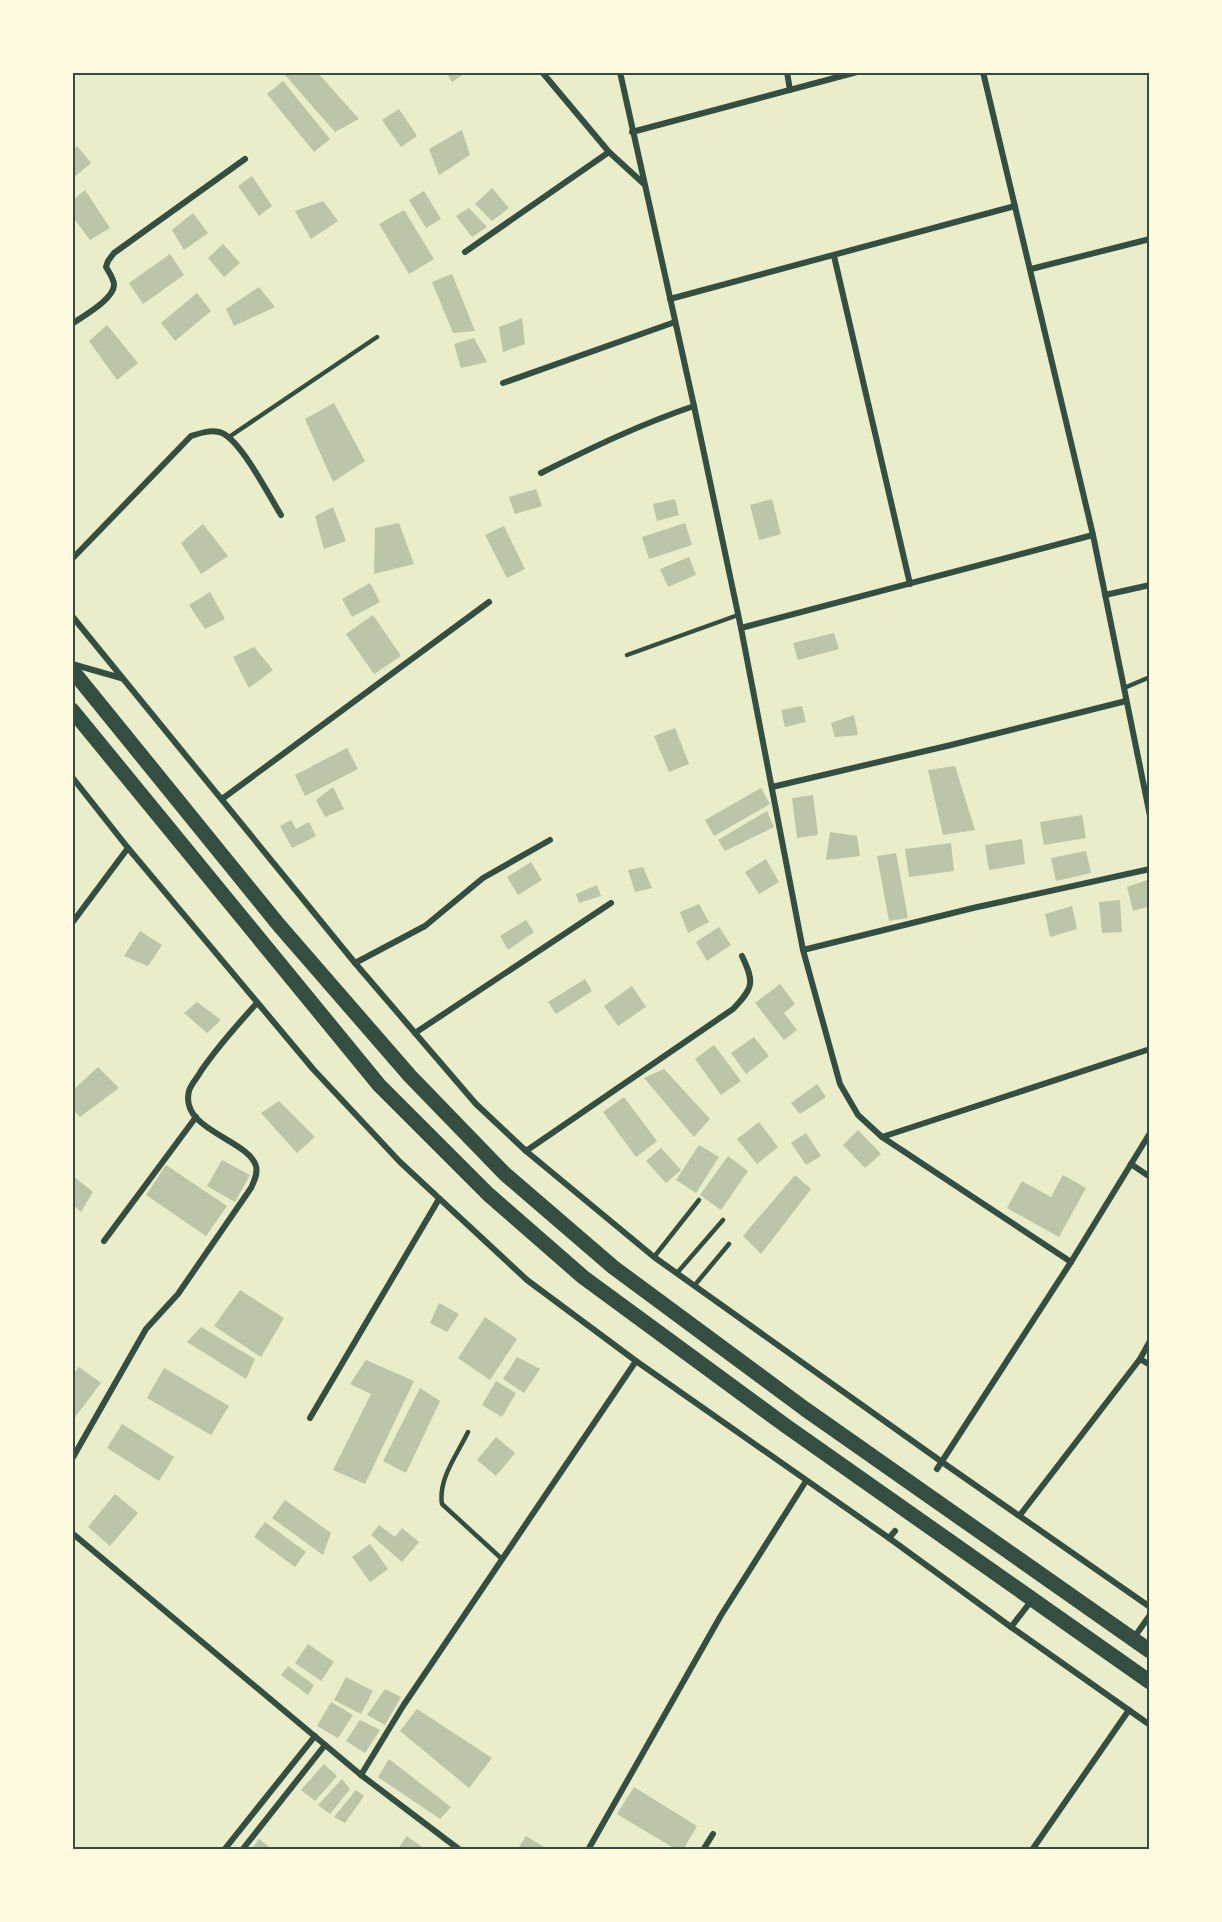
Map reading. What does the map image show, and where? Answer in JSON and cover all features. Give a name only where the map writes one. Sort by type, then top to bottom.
[{"type":"highway","points":[[72,670],[278,924],[410,1076],[505,1174],[613,1267],[805,1409],[1150,1651]]},
{"type":"highway","points":[[72,710],[379,1085],[488,1194],[583,1277],[786,1426],[1150,1682]]},
{"type":"street","points":[[542,72],[609,152],[644,184]]},
{"type":"street","points":[[620,72],[741,627],[803,950],[840,1084],[858,1115],[882,1137],[1071,1262]]},
{"type":"street","points":[[786,72],[790,90]]},
{"type":"street","points":[[633,132],[857,72]]},
{"type":"street","points":[[983,72],[1093,536],[1150,816]]},
{"type":"street","points":[[465,252],[609,152]]},
{"type":"street","points":[[72,324],[113,292],[115,283],[106,267],[114,253],[245,159]]},
{"type":"street","points":[[670,299],[1015,206]]},
{"type":"street","points":[[1030,269],[1150,239]]},
{"type":"street","points":[[834,256],[910,584]]},
{"type":"street","points":[[503,383],[675,322]]},
{"type":"street","points":[[541,473],[648,422],[694,406]]},
{"type":"street","points":[[72,559],[191,436],[206,431],[221,432],[236,442],[281,515]]},
{"type":"street","points":[[741,627],[1093,536]]},
{"type":"street","points":[[1105,595],[1150,585]]},
{"type":"street","points":[[222,798],[489,602]]},
{"type":"street","points":[[72,616],[355,963],[476,1104],[526,1151],[654,1257],[1150,1607]]},
{"type":"street","points":[[72,664],[122,678]]},
{"type":"street","points":[[772,787],[1126,701]]},
{"type":"street","points":[[72,777],[128,848],[313,1070],[400,1162],[527,1280],[636,1361],[1150,1725]]},
{"type":"street","points":[[355,963],[425,926],[483,878],[550,840]]},
{"type":"street","points":[[72,923],[128,848]]},
{"type":"street","points":[[803,950],[973,908],[1150,869]]},
{"type":"street","points":[[415,1033],[611,903]]},
{"type":"street","points":[[526,1151],[733,1009],[745,997],[750,985],[751,974],[742,957]]},
{"type":"street","points":[[72,1459],[146,1329],[178,1294],[251,1188],[256,1176],[256,1166],[250,1156],[196,1118],[188,1101],[190,1089],[218,1047],[257,1003]]},
{"type":"street","points":[[882,1137],[1150,1049]]},
{"type":"street","points":[[104,1241],[196,1118]]},
{"type":"street","points":[[937,1469],[1071,1262],[1150,1133]]},
{"type":"street","points":[[1131,1164],[1150,1177]]},
{"type":"street","points":[[310,1418],[440,1199]]},
{"type":"street","points":[[1020,1515],[1140,1359],[1150,1341]]},
{"type":"street","points":[[1140,1359],[1150,1365]]},
{"type":"street","points":[[361,1775],[403,1706],[636,1361]]},
{"type":"street","points":[[588,1850],[720,1617],[806,1481]]},
{"type":"street","points":[[889,1538],[895,1531]]},
{"type":"street","points":[[72,1533],[361,1775],[460,1850]]},
{"type":"street","points":[[1011,1627],[1032,1600]]},
{"type":"street","points":[[1133,1639],[1150,1615]]},
{"type":"street","points":[[1032,1850],[1129,1710]]},
{"type":"street","points":[[224,1850],[315,1736]]},
{"type":"street","points":[[242,1850],[325,1745]]},
{"type":"street","points":[[702,1850],[713,1834]]},
{"type":"lane","points":[[229,437],[377,337]]},
{"type":"lane","points":[[627,655],[738,615]]},
{"type":"lane","points":[[1124,688],[1150,677]]},
{"type":"lane","points":[[654,1257],[699,1200]]},
{"type":"lane","points":[[677,1273],[723,1220]]},
{"type":"lane","points":[[694,1286],[729,1244]]},
{"type":"lane","points":[[468,1432],[443,1482],[440,1492],[442,1504],[502,1560]]},
{"type":"building","points":[[289,72],[317,72],[359,119],[335,132],[285,75]]},
{"type":"building","points":[[446,72],[467,72],[452,82]]},
{"type":"building","points":[[283,81],[330,139],[314,152],[267,94]]},
{"type":"building","points":[[399,109],[417,136],[401,147],[382,120]]},
{"type":"building","points":[[462,130],[470,155],[439,175],[429,149]]},
{"type":"building","points":[[77,146],[91,163],[72,179],[72,150]]},
{"type":"building","points":[[252,176],[272,206],[259,216],[238,186]]},
{"type":"building","points":[[492,188],[509,208],[492,221],[475,204]]},
{"type":"building","points":[[85,190],[110,228],[90,240],[72,216],[72,201]]},
{"type":"building","points":[[424,191],[441,219],[426,228],[409,200]]},
{"type":"building","points":[[323,201],[338,221],[311,239],[295,211]]},
{"type":"building","points":[[469,208],[487,227],[472,237],[456,216]]},
{"type":"building","points":[[404,210],[434,259],[409,274],[379,224]]},
{"type":"building","points":[[193,213],[208,233],[184,250],[172,230]]},
{"type":"building","points":[[223,244],[240,263],[224,277],[208,258]]},
{"type":"building","points":[[170,254],[184,275],[143,304],[129,283]]},
{"type":"building","points":[[452,274],[475,331],[453,333],[432,282]]},
{"type":"building","points":[[259,287],[275,307],[234,326],[226,309]]},
{"type":"building","points":[[197,293],[211,311],[175,341],[161,323]]},
{"type":"building","points":[[522,318],[525,344],[503,352],[499,327]]},
{"type":"building","points":[[107,325],[138,363],[117,380],[89,341]]},
{"type":"building","points":[[474,338],[487,362],[461,368],[454,344]]},
{"type":"building","points":[[334,403],[365,461],[333,482],[305,419]]},
{"type":"building","points":[[536,489],[542,506],[515,514],[509,497]]},
{"type":"building","points":[[675,499],[679,515],[657,521],[653,504]]},
{"type":"building","points":[[772,499],[781,534],[759,540],[750,505]]},
{"type":"building","points":[[333,507],[346,541],[324,549],[315,516]]},
{"type":"building","points":[[399,523],[414,564],[374,574],[375,528]]},
{"type":"building","points":[[685,523],[692,545],[649,559],[642,537]]},
{"type":"building","points":[[203,524],[228,556],[201,574],[181,543]]},
{"type":"building","points":[[504,526],[525,569],[507,578],[485,535]]},
{"type":"building","points":[[689,557],[696,575],[668,587],[660,569]]},
{"type":"building","points":[[370,583],[380,602],[352,617],[342,599]]},
{"type":"building","points":[[210,592],[225,619],[205,629],[189,605]]},
{"type":"building","points":[[373,615],[401,656],[374,674],[346,634]]},
{"type":"building","points":[[834,633],[839,649],[798,660],[793,643]]},
{"type":"building","points":[[254,647],[273,670],[249,688],[233,657]]},
{"type":"building","points":[[802,706],[806,722],[785,727],[781,710]]},
{"type":"building","points":[[854,715],[858,735],[835,737],[831,723]]},
{"type":"building","points":[[675,728],[689,764],[669,772],[654,736]]},
{"type":"building","points":[[347,748],[358,769],[305,796],[295,775]]},
{"type":"building","points":[[955,766],[975,830],[943,835],[928,770]]},
{"type":"building","points":[[333,787],[344,809],[325,817],[316,800]]},
{"type":"building","points":[[761,788],[770,804],[714,836],[705,820]]},
{"type":"building","points":[[813,795],[818,835],[797,838],[792,798]]},
{"type":"building","points":[[767,811],[774,827],[725,851],[718,840]]},
{"type":"building","points":[[1082,815],[1086,838],[1044,845],[1040,822]]},
{"type":"building","points":[[291,820],[296,829],[309,822],[316,836],[292,848],[280,826]]},
{"type":"building","points":[[830,832],[857,836],[860,856],[826,860]]},
{"type":"building","points":[[1022,839],[1025,864],[989,870],[985,845]]},
{"type":"building","points":[[951,843],[954,871],[909,877],[905,849]]},
{"type":"building","points":[[1086,851],[1091,873],[1056,881],[1051,858]]},
{"type":"building","points":[[896,853],[908,918],[889,921],[877,856]]},
{"type":"building","points":[[766,859],[779,882],[759,894],[745,872]]},
{"type":"building","points":[[531,862],[542,880],[518,895],[507,877]]},
{"type":"building","points":[[643,867],[652,888],[635,892],[628,870]]},
{"type":"building","points":[[1150,879],[1150,906],[1133,911],[1127,887]]},
{"type":"building","points":[[597,885],[601,896],[579,903],[576,894]]},
{"type":"building","points":[[1120,900],[1122,932],[1102,933],[1099,902]]},
{"type":"building","points":[[699,904],[709,922],[688,933],[680,912]]},
{"type":"building","points":[[1072,906],[1077,929],[1050,937],[1045,914]]},
{"type":"building","points":[[526,920],[534,932],[508,950],[500,936]]},
{"type":"building","points":[[719,927],[731,945],[707,961],[696,942]]},
{"type":"building","points":[[140,931],[162,945],[148,966],[124,956]]},
{"type":"building","points":[[585,979],[592,991],[556,1014],[548,1002]]},
{"type":"building","points":[[780,984],[795,1004],[784,1013],[797,1030],[784,1040],[755,1003]]},
{"type":"building","points":[[632,986],[646,1007],[618,1026],[604,1006]]},
{"type":"building","points":[[197,1002],[221,1020],[207,1033],[184,1013]]},
{"type":"building","points":[[754,1037],[769,1056],[746,1074],[731,1053]]},
{"type":"building","points":[[714,1045],[741,1081],[721,1095],[695,1059]]},
{"type":"building","points":[[98,1067],[119,1088],[80,1117],[72,1109],[72,1091]]},
{"type":"building","points":[[664,1069],[710,1119],[694,1137],[644,1078]]},
{"type":"building","points":[[817,1084],[826,1097],[800,1114],[791,1103]]},
{"type":"building","points":[[624,1097],[657,1141],[636,1157],[603,1112]]},
{"type":"building","points":[[279,1101],[315,1137],[297,1153],[261,1113]]},
{"type":"building","points":[[759,1122],[778,1147],[757,1164],[737,1139]]},
{"type":"building","points":[[858,1130],[881,1154],[865,1168],[843,1145]]},
{"type":"building","points":[[806,1133],[821,1156],[806,1165],[791,1143]]},
{"type":"building","points":[[699,1145],[719,1157],[696,1193],[676,1180]]},
{"type":"building","points":[[661,1148],[681,1170],[666,1183],[646,1161]]},
{"type":"building","points":[[728,1156],[748,1171],[721,1210],[700,1195]]},
{"type":"building","points":[[222,1160],[250,1175],[235,1202],[207,1186]]},
{"type":"building","points":[[166,1165],[227,1206],[206,1236],[146,1195]]},
{"type":"building","points":[[72,1175],[93,1192],[81,1212],[72,1204]]},
{"type":"building","points":[[795,1175],[811,1189],[761,1254],[743,1236]]},
{"type":"building","points":[[1063,1175],[1086,1188],[1059,1237],[1007,1208],[1022,1181],[1051,1197]]},
{"type":"building","points":[[240,1290],[284,1318],[261,1357],[214,1326]]},
{"type":"building","points":[[439,1303],[459,1314],[447,1332],[430,1323]]},
{"type":"building","points":[[485,1317],[517,1339],[490,1380],[458,1358]]},
{"type":"building","points":[[201,1327],[255,1359],[246,1379],[187,1342]]},
{"type":"building","points":[[517,1357],[540,1369],[524,1393],[503,1379]]},
{"type":"building","points":[[366,1360],[414,1381],[365,1484],[333,1470],[371,1394],[350,1384]]},
{"type":"building","points":[[79,1367],[101,1383],[72,1421],[72,1376]]},
{"type":"building","points":[[164,1368],[229,1406],[211,1435],[147,1398]]},
{"type":"building","points":[[496,1381],[516,1393],[502,1417],[482,1405]]},
{"type":"building","points":[[420,1388],[440,1401],[406,1473],[383,1461]]},
{"type":"building","points":[[122,1424],[174,1457],[159,1481],[107,1448]]},
{"type":"building","points":[[496,1437],[515,1453],[496,1476],[477,1460]]},
{"type":"building","points":[[115,1494],[138,1513],[110,1546],[88,1527]]},
{"type":"building","points":[[285,1500],[331,1533],[323,1555],[272,1518]]},
{"type":"building","points":[[265,1522],[306,1552],[295,1567],[254,1537]]},
{"type":"building","points":[[379,1525],[395,1537],[402,1528],[419,1542],[402,1562],[371,1535]]},
{"type":"building","points":[[370,1544],[388,1569],[370,1582],[352,1557]]},
{"type":"building","points":[[308,1644],[334,1662],[321,1681],[295,1663]]},
{"type":"building","points":[[288,1666],[314,1685],[308,1695],[281,1675]]},
{"type":"building","points":[[346,1677],[373,1691],[361,1714],[334,1700]]},
{"type":"building","points":[[385,1689],[401,1697],[385,1725],[367,1715]]},
{"type":"building","points":[[331,1702],[353,1715],[338,1738],[317,1726]]},
{"type":"building","points":[[417,1709],[492,1758],[469,1788],[400,1731]]},
{"type":"building","points":[[360,1720],[380,1730],[365,1753],[346,1741]]},
{"type":"building","points":[[389,1759],[451,1807],[440,1819],[378,1777]]},
{"type":"building","points":[[324,1764],[337,1776],[315,1801],[301,1790]]},
{"type":"building","points":[[342,1779],[350,1789],[330,1814],[318,1805]]},
{"type":"building","points":[[634,1787],[697,1826],[683,1850],[677,1850],[617,1814]]},
{"type":"building","points":[[356,1790],[364,1796],[345,1823],[334,1817]]},
{"type":"building","points":[[407,1836],[426,1850],[397,1850]]},
{"type":"building","points":[[526,1836],[549,1850],[517,1850]]},
{"type":"building","points":[[259,1839],[273,1850],[251,1850]]}]
